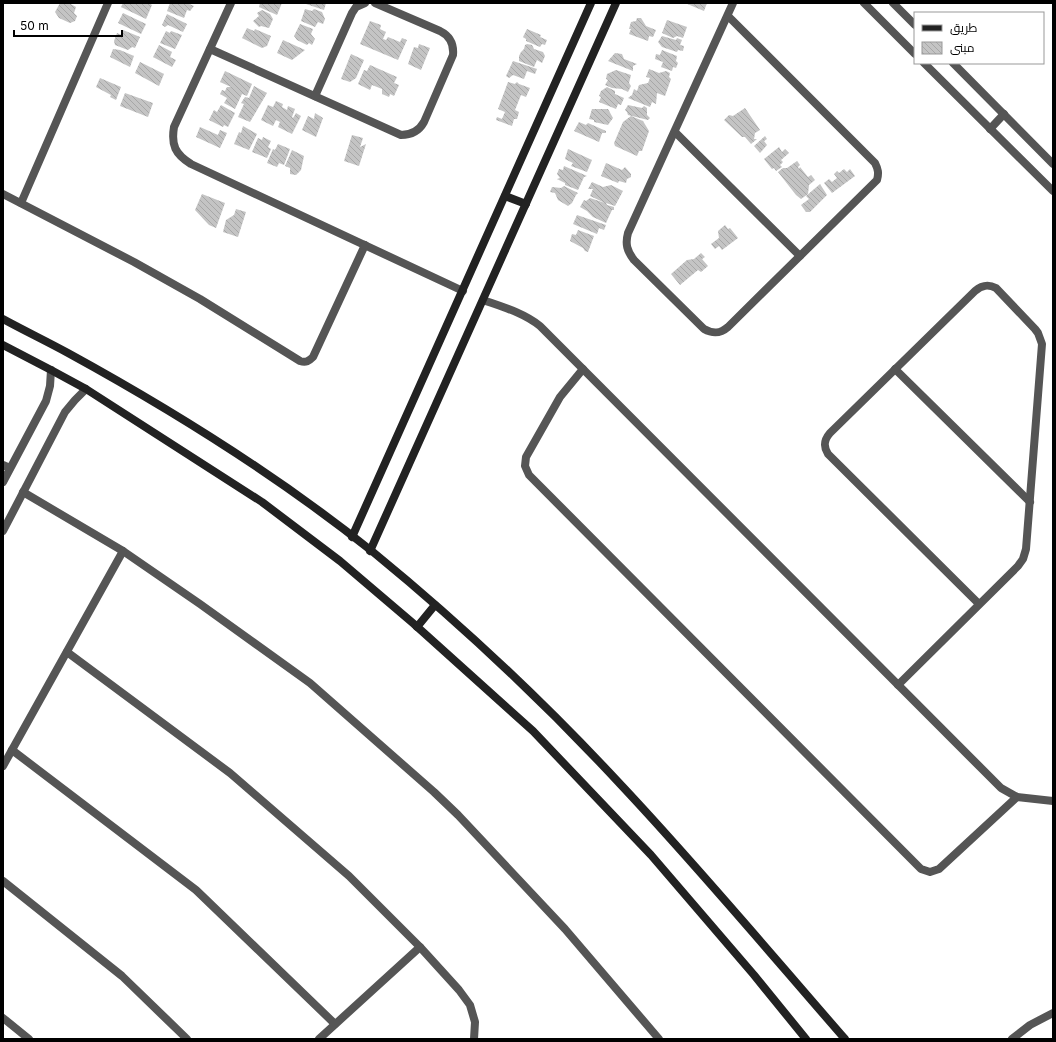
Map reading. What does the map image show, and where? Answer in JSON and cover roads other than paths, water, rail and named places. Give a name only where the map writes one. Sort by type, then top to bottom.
[{"type":"street","points":[[21,203],[108,3]]},
{"type":"street","points":[[231,3],[174,127],[172,138],[175,149],[181,158],[463,291]]},
{"type":"street","points":[[315,96],[352,13],[356,7],[365,3]]},
{"type":"street","points":[[210,49],[401,135],[415,133],[420,128],[453,55],[454,48],[452,40],[447,34],[440,30],[374,3]]},
{"type":"street","points":[[352,537],[591,3]]},
{"type":"street","points":[[370,550],[616,3]]},
{"type":"street","points":[[728,16],[875,163],[878,168],[878,174],[877,180],[728,328],[717,333],[704,329],[643,268],[630,254],[626,240],[675,132],[728,16],[734,3]]},
{"type":"street","points":[[864,3],[914,53]]},
{"type":"street","points":[[893,3],[914,24]]},
{"type":"street","points":[[925,64],[1053,191]]},
{"type":"street","points":[[954,64],[1053,164]]},
{"type":"street","points":[[990,129],[1004,114]]},
{"type":"street","points":[[675,132],[800,256]]},
{"type":"street","points":[[3,194],[194,295],[300,361],[304,362],[308,362],[313,357],[365,245]]},
{"type":"street","points":[[505,196],[526,204]]},
{"type":"street","points":[[898,685],[1018,566],[1023,559],[1026,549],[1042,344],[1038,333],[996,288],[985,285],[979,287],[895,369],[826,437],[824,443],[828,454],[979,604]]},
{"type":"street","points":[[483,300],[519,312],[534,321],[1001,788],[1016,797],[1053,801]]},
{"type":"street","points":[[3,319],[140,394],[214,439],[285,487],[370,550],[435,605],[528,689],[622,786],[845,1039]]},
{"type":"street","points":[[3,345],[86,389],[265,505],[340,561],[418,626],[533,731],[651,855],[754,975],[806,1039]]},
{"type":"street","points":[[583,369],[560,397],[526,456],[525,466],[528,475],[921,869],[930,872],[939,869],[1016,797]]},
{"type":"street","points":[[895,369],[1030,502]]},
{"type":"street","points":[[3,482],[7,466],[46,401],[52,370]]},
{"type":"street","points":[[3,531],[65,412],[74,400],[86,389]]},
{"type":"street","points":[[23,492],[123,551],[302,676],[434,792],[458,815],[565,929],[659,1039]]},
{"type":"street","points":[[3,766],[123,551]]},
{"type":"street","points":[[418,626],[435,605]]},
{"type":"street","points":[[66,652],[247,786],[349,876],[420,947],[459,990],[470,1005],[475,1022],[474,1039]]},
{"type":"street","points":[[12,750],[196,890],[335,1024]]},
{"type":"street","points":[[3,882],[122,976],[187,1039]]},
{"type":"street","points":[[318,1039],[420,947]]},
{"type":"street","points":[[1012,1039],[1030,1024],[1053,1013]]},
{"type":"street","points":[[3,1018],[30,1039]]}]
